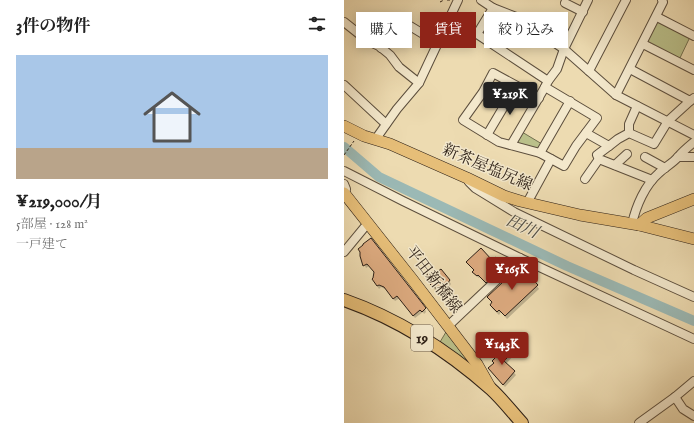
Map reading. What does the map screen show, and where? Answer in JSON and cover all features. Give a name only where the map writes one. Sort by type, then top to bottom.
[{"type":"highway","name":"19","points":[[344,300],[378,314],[422,338],[462,366],[492,390],[522,423]]},
{"type":"main road","name":"新茶屋塩尻線","points":[[344,126],[364,136],[390,144],[504,196],[527,203],[580,215],[635,225],[694,239]]},
{"type":"main road","name":"平田新橋線","points":[[344,191],[478,364],[492,390]]},
{"type":"main road","points":[[635,225],[647,218],[694,199]]},
{"type":"street","points":[[452,12],[458,0]]},
{"type":"street","points":[[481,0],[493,8],[516,17],[564,49],[616,95],[694,135]]},
{"type":"street","points":[[511,146],[557,68],[564,49],[588,0]]},
{"type":"street","points":[[589,71],[626,0]]},
{"type":"street","points":[[616,95],[656,17],[663,2],[662,0]]},
{"type":"street","points":[[566,3],[583,12]]},
{"type":"street","points":[[493,8],[477,34],[570,101],[597,118],[576,146],[564,166],[540,153],[499,142],[463,120],[483,92],[493,73],[539,98]]},
{"type":"street","points":[[656,17],[694,36]]},
{"type":"street","points":[[344,22],[356,32]]},
{"type":"street","points":[[414,26],[420,30]]},
{"type":"street","points":[[642,44],[694,70]]},
{"type":"street","points":[[381,48],[399,67],[419,83]]},
{"type":"street","points":[[375,140],[419,83],[436,48]]},
{"type":"street","points":[[624,134],[654,144],[668,121],[692,99],[630,70]]},
{"type":"street","points":[[344,86],[386,124]]},
{"type":"street","points":[[487,135],[516,86]]},
{"type":"street","points":[[540,153],[570,101]]},
{"type":"street","points":[[585,179],[599,159],[597,155],[624,134],[637,106]]},
{"type":"street","points":[[586,133],[611,144]]},
{"type":"street","points":[[635,225],[641,200],[652,180],[694,142]]},
{"type":"street","points":[[615,165],[627,154]]},
{"type":"street","points":[[645,157],[665,168]]},
{"type":"street","points":[[678,157],[694,157]]},
{"type":"street","points":[[527,203],[551,159]]},
{"type":"street","points":[[599,159],[652,180]]},
{"type":"street","points":[[344,171],[520,258],[694,339]]},
{"type":"street","points":[[467,178],[469,183],[514,212],[634,270],[694,297]]},
{"type":"street","points":[[344,252],[368,223]]},
{"type":"street","points":[[448,326],[520,258]]},
{"type":"street","points":[[639,423],[694,381]]},
{"type":"street","points":[[675,397],[684,409],[694,416]]},
{"type":"path","points":[[440,2],[444,0]]},
{"type":"path","points":[[344,155],[356,138]]},
{"type":"green space","points":[[656,22],[660,22],[690,37],[679,60],[648,44],[647,40]]},
{"type":"green space","points":[[522,132],[542,144],[537,150],[516,142]]},
{"type":"green space","points":[[446,332],[470,362],[469,363],[440,342]]},
{"type":"building","points":[[371,238],[426,308],[422,312],[420,310],[413,316],[397,296],[393,299],[384,287],[379,285],[377,286],[372,279],[374,272],[367,264],[363,266],[358,249]]},
{"type":"building","points":[[481,248],[492,260],[496,257],[504,265],[486,283],[478,275],[477,276],[472,272],[474,270],[466,262]]},
{"type":"building","points":[[520,266],[538,285],[505,316],[499,310],[497,312],[490,305],[492,302],[487,297]]},
{"type":"building","points":[[441,269],[450,280],[445,287],[439,289],[433,287],[427,281],[427,274],[433,275]]},
{"type":"building","points":[[507,346],[513,352],[504,361],[515,371],[503,385],[488,368],[494,363],[492,361]]},
{"type":"waterway","name":"田川","points":[[344,147],[379,177],[567,266],[694,321]]}]
